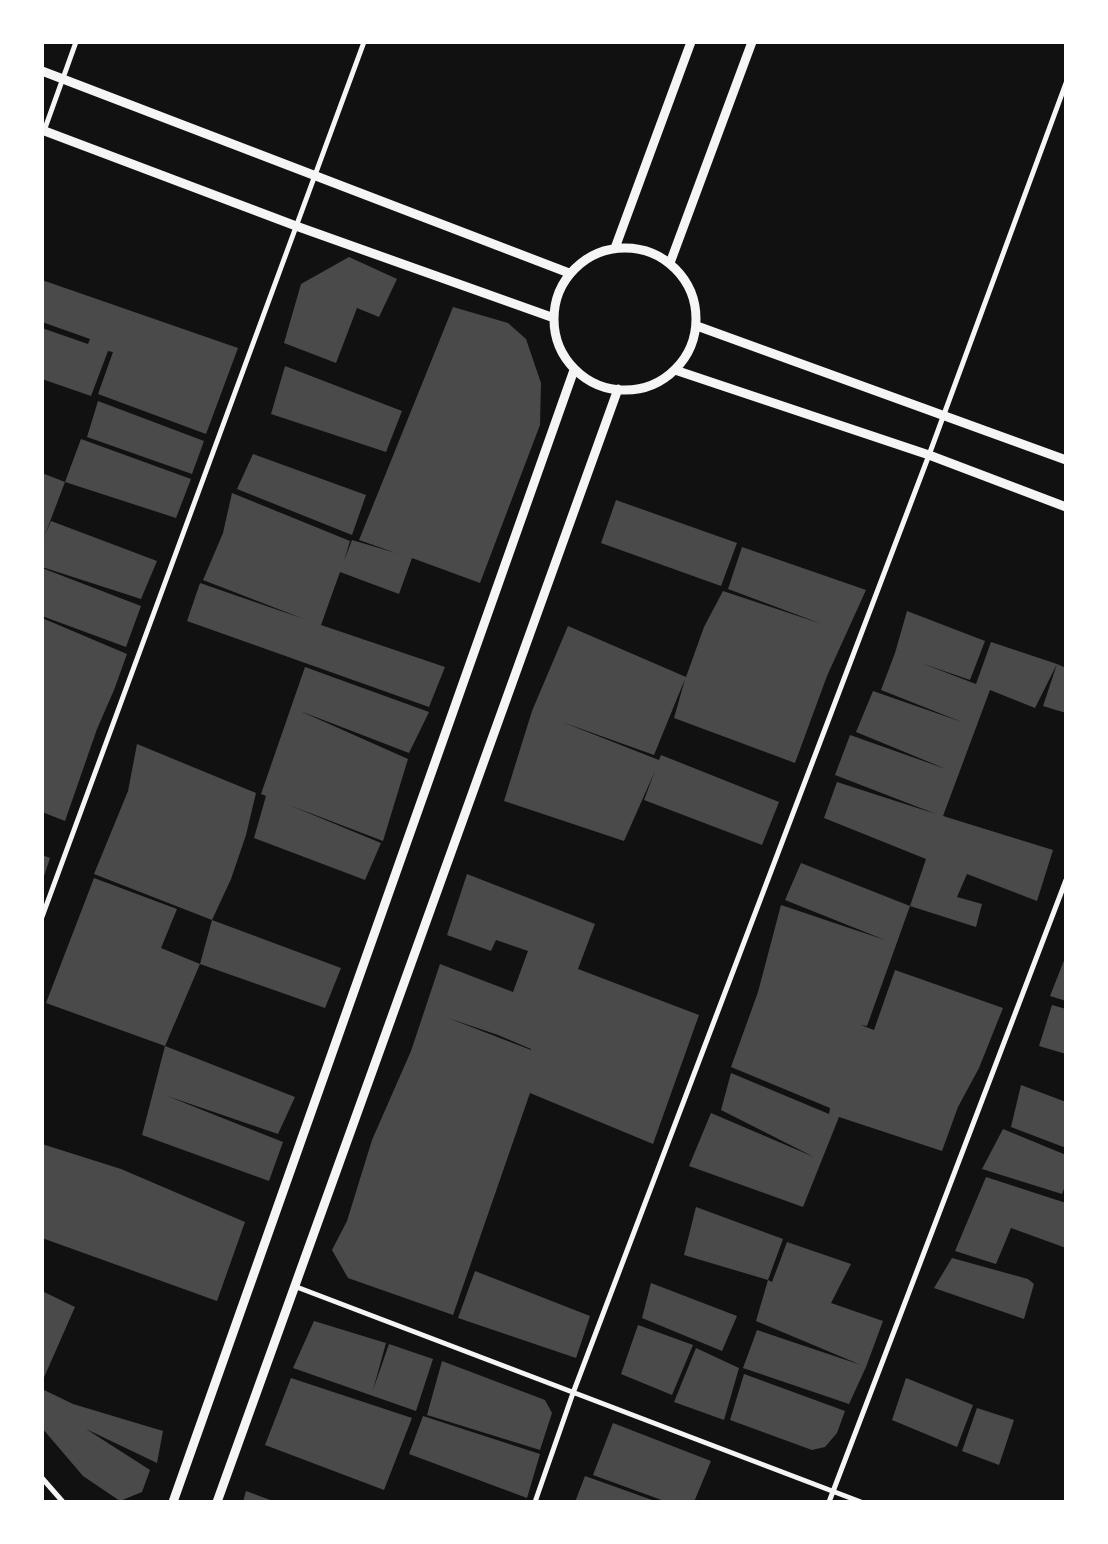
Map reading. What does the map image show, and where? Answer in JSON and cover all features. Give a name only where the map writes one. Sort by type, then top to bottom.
[{"type":"street","points":[[76,42],[43,132],[296,226],[554,318]]},
{"type":"street","points":[[42,917],[364,42]]},
{"type":"street","points":[[615,248],[691,42]]},
{"type":"street","points":[[670,263],[752,42]]},
{"type":"street","points":[[42,71],[569,273]]},
{"type":"street","points":[[535,1502],[573,1393],[929,455],[1066,83]]},
{"type":"street","points":[[615,248],[634,248],[654,253],[670,263],[682,276],[691,291],[696,308],[697,326],[686,357],[675,370],[649,386],[618,390],[602,386],[574,370],[559,346],[554,318],[558,295],[569,273],[582,261],[598,252],[615,248]]},
{"type":"street","points":[[697,326],[1066,460]]},
{"type":"street","points":[[173,1502],[574,370]]},
{"type":"street","points":[[675,370],[929,455],[1066,507]]},
{"type":"street","points":[[217,1502],[618,390]]},
{"type":"street","points":[[829,1502],[1066,880]]},
{"type":"street","points":[[294,1286],[861,1502]]},
{"type":"street","points":[[42,1478],[63,1502]]},
{"type":"building","points":[[349,257],[397,279],[379,317],[357,308],[336,363],[284,343],[301,284]]},
{"type":"building","points":[[42,280],[238,348],[206,434],[98,394],[113,352],[108,351],[91,396],[42,379],[42,328],[88,344],[90,339],[42,322]]},
{"type":"building","points":[[453,307],[508,323],[526,339],[541,383],[540,425],[480,583],[412,558],[399,594],[340,572],[321,625],[445,667],[429,707],[187,621],[200,583],[304,619],[203,580],[223,533],[232,493],[350,541],[344,561],[352,540],[396,553],[359,540]]},
{"type":"building","points":[[285,366],[402,411],[386,452],[271,414]]},
{"type":"building","points":[[98,401],[204,441],[192,474],[87,437]]},
{"type":"building","points":[[81,439],[191,479],[176,518],[65,482]]},
{"type":"building","points":[[253,454],[366,495],[352,535],[237,489]]},
{"type":"building","points":[[42,473],[65,482],[43,540],[42,540]]},
{"type":"building","points":[[616,500],[737,543],[721,586],[601,543]]},
{"type":"building","points":[[51,521],[157,561],[141,599],[42,567],[42,542]]},
{"type":"building","points":[[742,547],[866,590],[827,676],[795,763],[674,718],[685,679],[654,755],[562,722],[659,760],[661,755],[779,802],[762,845],[644,800],[655,771],[624,841],[504,801],[532,711],[568,626],[686,677],[704,627],[723,591],[822,624],[728,589]]},
{"type":"building","points":[[42,568],[141,606],[126,647],[42,616]]},
{"type":"building","points":[[907,611],[985,641],[970,680],[921,663],[976,684],[991,642],[1057,664],[1035,708],[990,690],[943,816],[1053,850],[1037,901],[967,874],[957,897],[982,904],[976,927],[910,906],[926,859],[824,818],[837,782],[936,814],[835,775],[850,735],[946,769],[856,732],[873,691],[962,722],[881,690],[895,653]]},
{"type":"building","points":[[42,618],[127,654],[97,729],[65,821],[42,812]]},
{"type":"building","points":[[1057,664],[1066,668],[1066,713],[1043,706]]},
{"type":"building","points":[[305,667],[429,712],[409,753],[300,711],[408,759],[383,841],[289,805],[381,843],[365,880],[254,838],[266,796],[261,794]]},
{"type":"building","points":[[137,744],[256,793],[246,835],[231,879],[212,920],[94,874],[128,791]]},
{"type":"building","points":[[42,855],[50,858],[43,879],[42,879]]},
{"type":"building","points":[[801,863],[910,906],[867,1026],[861,1025],[874,1030],[895,970],[1003,1008],[979,1068],[958,1107],[942,1151],[839,1117],[803,1207],[689,1166],[711,1113],[814,1157],[721,1110],[731,1073],[829,1114],[830,1108],[731,1067],[758,992],[781,905],[885,940],[785,900]]},
{"type":"building","points":[[467,874],[595,924],[578,969],[699,1015],[653,1144],[530,1093],[453,1315],[348,1278],[332,1250],[347,1221],[372,1140],[411,1051],[440,964],[513,992],[528,951],[496,940],[491,951],[447,935]],"holes":[[[448,1018],[498,1035],[531,1050]]]},
{"type":"building","points":[[94,878],[177,909],[161,948],[200,964],[165,1046],[46,1003]]},
{"type":"building","points":[[212,920],[341,968],[325,1008],[200,964]]},
{"type":"building","points":[[1066,958],[1066,1001],[1050,996]]},
{"type":"building","points":[[1052,1005],[1066,1009],[1066,1054],[1039,1046]]},
{"type":"building","points":[[165,1046],[295,1097],[278,1134],[167,1096],[283,1142],[269,1181],[142,1135]]},
{"type":"building","points":[[1021,1085],[1066,1102],[1066,1148],[1011,1127]]},
{"type":"building","points":[[1003,1129],[1066,1155],[1066,1183],[1062,1194],[982,1169]]},
{"type":"building","points":[[42,1144],[121,1169],[245,1222],[217,1301],[42,1238]]},
{"type":"building","points":[[986,1177],[1066,1203],[1066,1248],[1011,1228],[996,1264],[955,1251]]},
{"type":"building","points":[[696,1207],[783,1239],[768,1280],[684,1255]]},
{"type":"building","points":[[787,1242],[851,1264],[831,1303],[883,1321],[866,1367],[849,1404],[743,1368],[757,1330],[861,1365],[756,1321],[768,1280],[772,1282]]},
{"type":"building","points":[[952,1258],[1028,1279],[1034,1284],[1024,1319],[934,1288]]},
{"type":"building","points":[[475,1271],[590,1316],[576,1358],[458,1318]]},
{"type":"building","points":[[651,1283],[737,1316],[722,1351],[642,1318]]},
{"type":"building","points":[[42,1291],[75,1307],[42,1382]]},
{"type":"building","points":[[314,1321],[386,1343],[373,1390],[389,1344],[433,1359],[416,1411],[293,1368]]},
{"type":"building","points":[[638,1325],[693,1345],[672,1395],[621,1374]]},
{"type":"building","points":[[696,1348],[739,1368],[724,1420],[674,1402]]},
{"type":"building","points":[[442,1361],[545,1400],[552,1413],[540,1450],[427,1415]]},
{"type":"building","points":[[744,1374],[845,1411],[837,1433],[825,1447],[812,1450],[730,1420]]},
{"type":"building","points":[[291,1378],[412,1418],[384,1490],[265,1445]]},
{"type":"building","points":[[906,1378],[973,1405],[957,1447],[892,1420]]},
{"type":"building","points":[[42,1389],[73,1404],[163,1431],[157,1463],[86,1429],[150,1470],[142,1492],[120,1501],[83,1476],[42,1428]]},
{"type":"building","points":[[977,1408],[1014,1420],[999,1465],[962,1451]]},
{"type":"building","points":[[423,1416],[540,1454],[527,1498],[409,1454]]},
{"type":"building","points":[[613,1423],[711,1461],[694,1502],[667,1502],[593,1475]]},
{"type":"building","points":[[585,1476],[655,1501],[655,1502],[575,1502]]},
{"type":"building","points":[[246,1491],[273,1501],[273,1502],[243,1502]]}]
